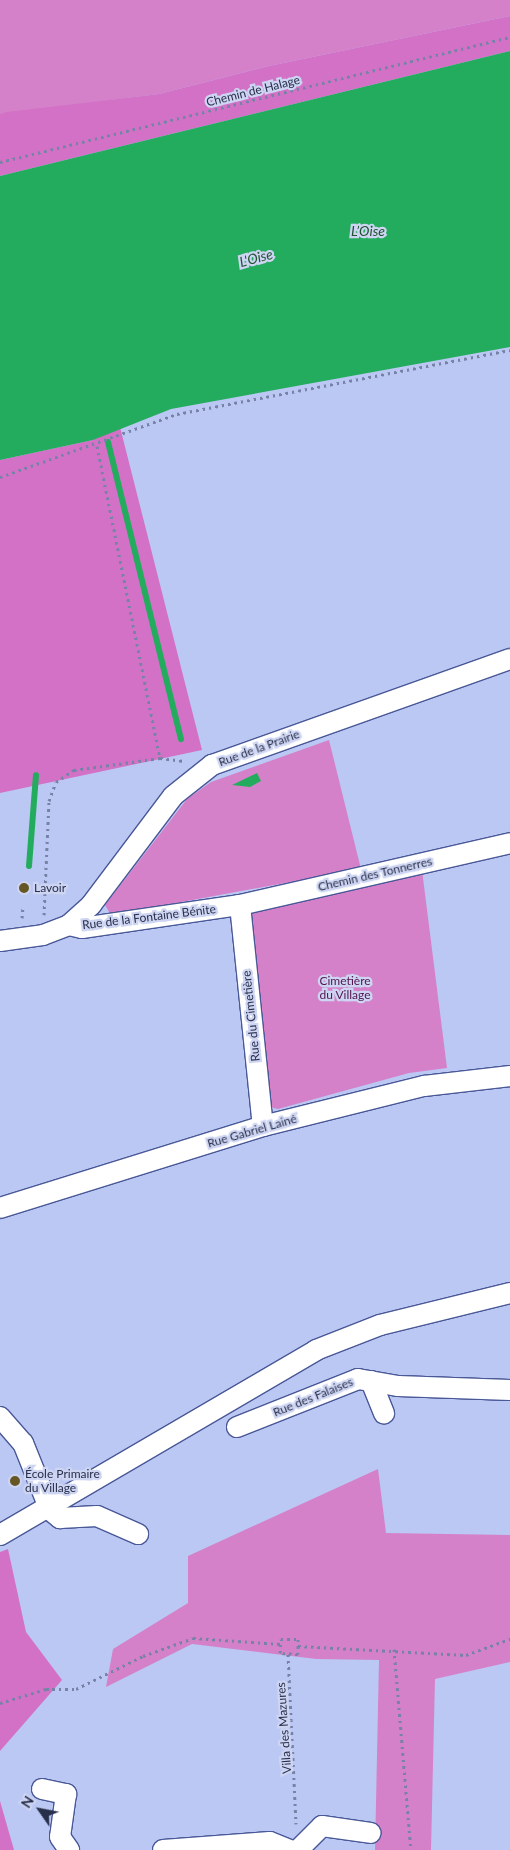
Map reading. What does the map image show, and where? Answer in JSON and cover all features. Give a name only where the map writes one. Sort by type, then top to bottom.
[{"type":"street","name":"Rue de la Prairie","points":[[69,925],[90,905],[172,796],[212,765],[510,659]]},
{"type":"street","name":"Chemin des Tonnerres","points":[[240,905],[510,843]]},
{"type":"street","name":"Rue de la Fontaine Bénite","points":[[0,941],[43,935],[69,925],[82,928],[240,905]]},
{"type":"street","name":"Rue du Cimetière","points":[[240,905],[263,1126]]},
{"type":"street","name":"Rue Gabriel Lainé","points":[[0,1208],[263,1126],[424,1086],[510,1076]]},
{"type":"street","points":[[263,1126],[272,1108]]},
{"type":"street","points":[[0,1536],[50,1510],[120,1466],[338,1340],[510,1293]]},
{"type":"street","name":"Rue des Falaises","points":[[237,1427],[358,1379],[510,1390]]},
{"type":"street","points":[[371,1381],[384,1413]]},
{"type":"street","points":[[0,1416],[23,1443],[50,1510],[60,1518],[113,1520],[138,1534]]},
{"type":"street","points":[[42,1789],[66,1794],[60,1837],[70,1850]]},
{"type":"street","points":[[298,1850],[322,1826],[371,1834]]},
{"type":"street","points":[[162,1850],[270,1842],[290,1850]]},
{"type":"path","name":"Chemin de Halage","points":[[0,162],[510,36]]},
{"type":"path","points":[[0,477],[98,446],[177,414],[510,350]]},
{"type":"path","points":[[98,446],[160,758]]},
{"type":"path","points":[[43,935],[49,801],[56,782],[74,770],[160,758],[212,765]]},
{"type":"path","points":[[0,1703],[46,1689],[76,1689],[143,1656],[193,1638],[281,1644]]},
{"type":"path","points":[[281,1639],[298,1639],[298,1654],[280,1653],[281,1644],[281,1639]]},
{"type":"path","points":[[298,1646],[394,1648],[466,1655],[510,1639]]},
{"type":"path","points":[[394,1648],[411,1850]]},
{"type":"path","name":"Villa des Mazures","points":[[288,1654],[297,1801]]},
{"type":"green space","points":[[0,0],[510,0],[510,16],[269,66],[159,94],[0,114]]},
{"type":"green space","points":[[329,740],[361,869],[111,915],[105,905],[187,799],[211,782]]},
{"type":"green space","name":"Cimetière du Village","points":[[422,870],[447,1068],[409,1073],[278,1109],[265,1106],[247,912]]},
{"type":"green space","points":[[378,1469],[386,1533],[510,1535],[510,1662],[435,1679],[431,1850],[375,1850],[379,1660],[316,1659],[192,1644],[106,1687],[113,1649],[188,1603],[188,1556]]},
{"type":"shaded area","points":[[510,16],[510,51],[0,176],[0,114],[159,94],[269,66]]},
{"type":"shaded area","points":[[120,427],[202,750],[0,793],[0,460],[93,440]]},
{"type":"shaded area","points":[[8,1549],[26,1632],[62,1680],[0,1751],[0,1552]]},
{"type":"shaded area","points":[[0,1801],[14,1850],[0,1850]]},
{"type":"water","name":"L’Oise","points":[[510,51],[510,347],[171,409],[93,440],[0,460],[0,176]]},
{"type":"water","points":[[257,773],[261,781],[250,787],[232,785]]},
{"type":"waterway","points":[[108,442],[181,739]]},
{"type":"waterway","points":[[29,866],[36,775]]},
{"type":"place","name":"Lavoir","points":[[24,888]]},
{"type":"place","name":"École Primaire du Village","points":[[15,1481]]},
{"type":"water label","name":"L'Oise","points":[[256,258]]}]
